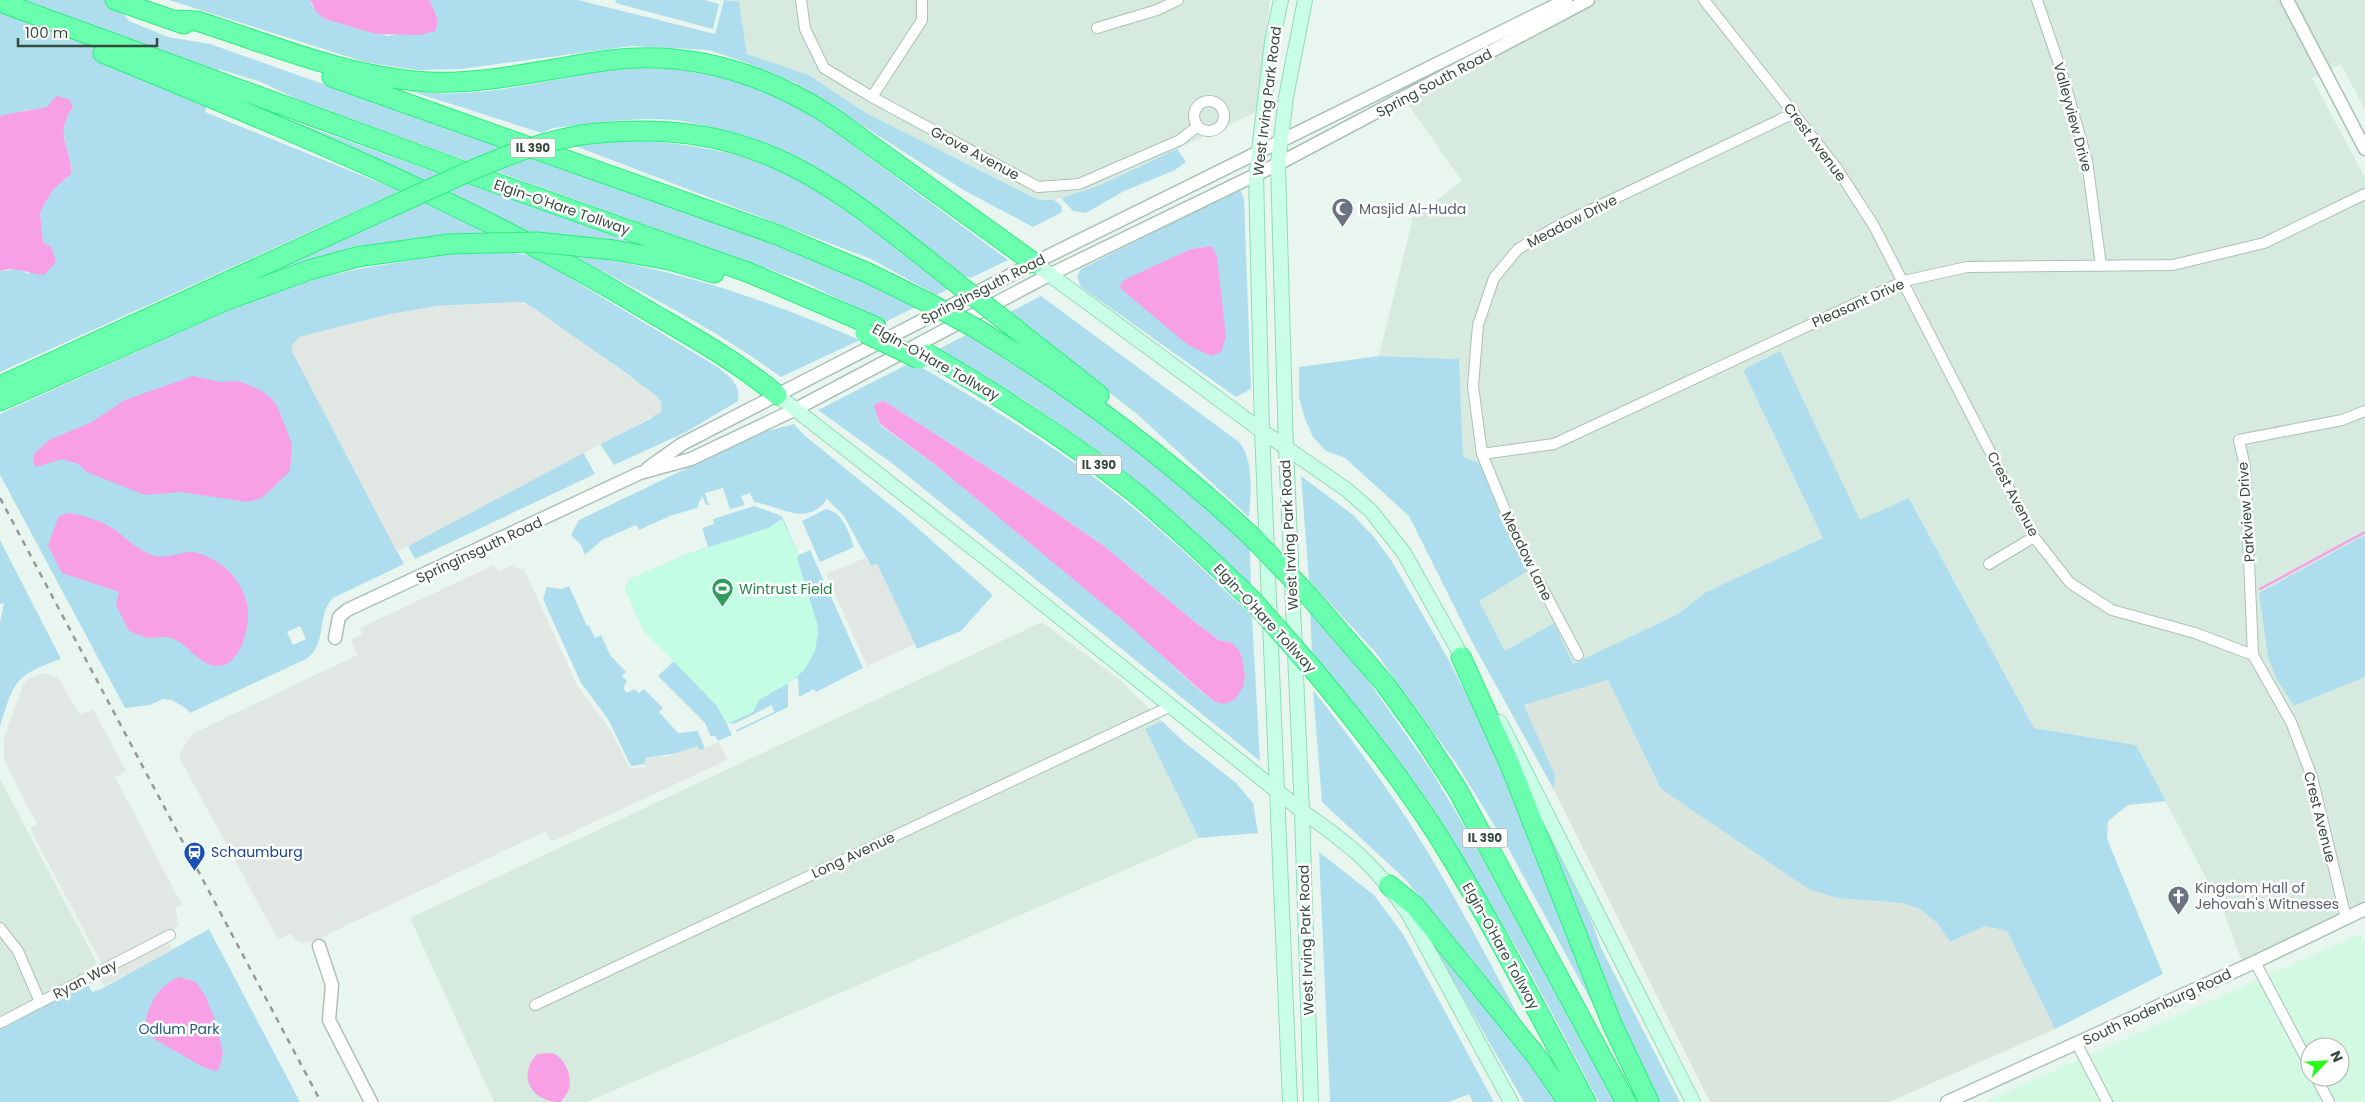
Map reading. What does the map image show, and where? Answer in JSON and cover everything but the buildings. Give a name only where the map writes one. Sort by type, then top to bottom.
[{"type":"highway","name":"IL 390","points":[[115,0],[769,232],[868,273],[927,302],[977,329],[1065,385],[1170,464],[1250,534],[1310,596],[1385,684],[1422,735],[1457,790],[1626,1102]]},
{"type":"highway","name":"Elgin-O'Hare Tollway","points":[[0,2],[212,89],[750,273],[824,303],[871,330],[974,381],[1041,423],[1127,487],[1167,521],[1252,600],[1312,668],[1396,775],[1436,833],[1492,928],[1586,1102]]},
{"type":"highway","points":[[0,11],[212,89],[322,144],[482,217],[627,297],[748,370],[778,395]]},
{"type":"highway","points":[[174,20],[197,21],[334,66],[368,75],[395,79],[463,82],[631,58],[678,59],[736,70],[795,94],[829,115],[1034,263]]},
{"type":"highway","points":[[0,386],[386,209],[511,154],[554,140],[581,135],[636,130],[663,130],[717,138],[756,150],[796,166],[827,184],[867,212],[1149,436],[1170,464]]},
{"type":"highway","points":[[0,401],[224,301],[309,270],[357,257],[448,244],[537,242],[613,250],[669,260],[723,276],[871,330]]},
{"type":"highway","points":[[1461,657],[1510,765],[1612,1024],[1649,1102]]},
{"type":"highway","points":[[1390,885],[1415,906],[1537,1057],[1568,1102]]},
{"type":"main road","name":"West Irving Park Road","points":[[1282,0],[1272,42],[1256,175],[1262,431],[1290,1102]]},
{"type":"main road","name":"West Irving Park Road","points":[[1305,0],[1279,143],[1278,164],[1286,448],[1302,811],[1311,1102]]},
{"type":"main road","points":[[1034,263],[1262,431],[1347,490],[1371,511],[1390,533],[1404,553],[1461,657],[1482,688],[1693,1102]]},
{"type":"main road","points":[[778,395],[794,410],[997,567],[1276,788],[1302,811],[1343,840],[1373,866],[1390,885],[1408,913],[1511,1102]]},
{"type":"street","name":"Grove Avenue","points":[[801,0],[804,29],[824,68],[872,98],[1038,187],[1079,184],[1180,140],[1198,126]]},
{"type":"street","points":[[872,98],[922,20],[922,0]]},
{"type":"street","points":[[1097,28],[1157,10],[1178,0]]},
{"type":"street","name":"Spring South Road","points":[[1279,143],[1566,0]]},
{"type":"street","name":"Spring South Road","points":[[1278,164],[1588,0]]},
{"type":"street","name":"Crest Avenue","points":[[1704,0],[1836,167],[1874,226],[1904,281],[2034,537],[2070,582],[2112,610],[2195,633],[2253,655],[2291,722],[2312,777],[2346,918]]},
{"type":"street","name":"Valleyview Drive","points":[[2037,0],[2062,73],[2087,161],[2101,266]]},
{"type":"street","points":[[2287,0],[2365,149]]},
{"type":"street","name":"Meadow Drive","points":[[1482,454],[1474,386],[1478,325],[1494,278],[1518,249],[1561,224],[1794,113]]},
{"type":"street","name":"Springinsguth Road","points":[[640,474],[682,444],[1034,263],[1279,143]]},
{"type":"street","name":"Springinsguth Road","points":[[335,638],[339,617],[347,610],[640,474],[691,459],[794,410],[1049,275],[1278,164]]},
{"type":"street","name":"Pleasant Drive","points":[[1482,454],[1554,444],[1904,281],[1967,267],[2173,265],[2264,244],[2365,194]]},
{"type":"street","name":"Parkview Drive","points":[[2253,655],[2245,467],[2238,440],[2342,420],[2365,411]]},
{"type":"street","name":"Meadow Lane","points":[[1482,454],[1518,542],[1578,655]]},
{"type":"street","points":[[1989,564],[2034,537]]},
{"type":"street","name":"Long Avenue","points":[[535,1005],[1171,706]]},
{"type":"street","name":"South Rodenburg Road","points":[[1947,1102],[2255,962],[2365,909]]},
{"type":"street","points":[[0,928],[18,951],[40,1002]]},
{"type":"street","name":"Ryan Way","points":[[0,1023],[170,935]]},
{"type":"street","points":[[319,946],[332,985],[329,1020],[371,1102]]},
{"type":"street","points":[[2255,962],[2300,1047]]},
{"type":"street","points":[[2077,1044],[2107,1102]]},
{"type":"street","points":[[2321,1087],[2329,1102]]},
{"type":"shaded area","points":[[310,0],[429,0],[436,15],[437,27],[435,31],[421,35],[376,34],[325,19],[317,13]]},
{"type":"shaded area","points":[[729,0],[1270,0],[1256,112],[1098,186],[1054,200],[1039,200],[866,113],[809,75],[747,54],[739,3]]},
{"type":"shaded area","points":[[1597,0],[2365,0],[2365,110],[2341,64],[2312,78],[2365,178],[2365,535],[2259,593],[2294,706],[2365,677],[2365,902],[2242,962],[2224,912],[2136,745],[2034,728],[1910,499],[1860,521],[1780,352],[1743,370],[1823,538],[1706,592],[1678,614],[1573,664],[1505,651],[1479,601],[1463,457],[1459,359],[1379,356],[1413,218],[1462,181],[1407,103]]},
{"type":"shaded area","points":[[56,96],[69,99],[73,107],[64,126],[71,174],[53,190],[40,212],[43,243],[51,246],[56,262],[44,275],[11,269],[0,271],[0,117],[47,107]]},
{"type":"shaded area","points":[[1212,246],[1217,257],[1226,337],[1221,352],[1211,356],[1188,345],[1120,288],[1121,283],[1128,278],[1191,249]]},
{"type":"shaded area","points":[[518,302],[534,308],[657,396],[662,405],[661,412],[397,552],[292,351],[292,345],[299,337],[390,314],[437,306]]},
{"type":"shaded area","points":[[193,376],[221,382],[236,381],[247,384],[262,391],[272,399],[278,408],[292,444],[290,471],[262,498],[247,502],[181,492],[145,495],[87,472],[79,464],[62,459],[36,467],[34,464],[34,454],[49,440],[92,422],[125,400]]},
{"type":"shaded area","points":[[884,401],[1018,487],[1104,546],[1196,623],[1219,640],[1232,643],[1239,650],[1245,676],[1243,687],[1235,699],[1225,704],[1215,702],[1125,622],[933,463],[880,424],[874,407],[876,403]]},
{"type":"shaded area","points":[[69,513],[87,517],[104,524],[140,549],[154,556],[164,557],[189,552],[197,553],[210,558],[225,568],[242,590],[248,609],[246,634],[234,659],[220,666],[213,665],[201,660],[176,640],[165,637],[148,638],[129,631],[116,605],[119,592],[62,573],[48,545],[59,516]]},
{"type":"shaded area","points":[[865,558],[871,566],[877,564],[915,644],[867,666],[826,574]]},
{"type":"shaded area","points":[[514,564],[517,569],[524,569],[577,685],[611,731],[630,769],[645,767],[645,758],[668,756],[697,746],[700,751],[719,742],[727,760],[551,842],[546,831],[314,941],[302,943],[297,941],[291,933],[278,940],[179,757],[183,748],[194,733],[357,655],[351,640],[362,634],[360,628],[494,565],[498,572]]},
{"type":"shaded area","points":[[1042,622],[1120,680],[1162,721],[1145,729],[1199,838],[587,1102],[494,1102],[410,918]]},
{"type":"shaded area","points":[[42,673],[58,677],[80,715],[93,709],[126,771],[115,777],[182,905],[175,908],[179,925],[166,937],[173,950],[104,986],[96,973],[104,968],[30,829],[37,824],[4,760],[4,738],[23,685],[28,679]]},
{"type":"shaded area","points":[[1608,680],[1661,789],[1808,889],[1837,898],[1902,903],[1920,909],[1937,923],[1950,942],[1985,926],[2007,931],[2055,1029],[1889,1102],[1710,1102],[1554,790],[1555,775],[1524,705]]},
{"type":"shaded area","points":[[0,779],[97,963],[85,979],[0,1023]]},
{"type":"shaded area","points":[[2360,934],[2365,943],[2365,1102],[1984,1102]]},
{"type":"shaded area","points":[[180,977],[196,982],[206,997],[215,1020],[223,1053],[219,1069],[215,1071],[203,1067],[154,1039],[145,1024],[149,1009],[156,996],[166,984]]},
{"type":"shaded area","points":[[552,1053],[561,1059],[569,1075],[570,1086],[561,1102],[542,1098],[535,1093],[528,1079],[531,1062],[537,1054]]},
{"type":"green space","points":[[0,0],[111,0],[129,21],[168,37],[210,44],[778,245],[918,306],[885,322],[802,281],[303,102],[261,82],[219,69],[205,112],[400,191],[0,372],[0,271],[18,269],[29,274],[43,243],[40,212],[53,190],[71,174],[64,126],[73,107],[28,110],[0,117]]},
{"type":"green space","points":[[169,0],[310,0],[312,6],[325,19],[388,36],[401,34],[437,17],[429,0],[578,0],[715,34],[724,0],[739,2],[747,54],[809,75],[866,113],[1039,200],[1054,200],[1061,205],[1062,212],[1033,227],[965,191],[796,83],[709,50],[631,46],[461,69],[417,70],[365,62]]},
{"type":"green space","points":[[616,0],[705,0],[719,4],[713,29],[615,3]]},
{"type":"green space","points":[[628,67],[673,69],[712,75],[757,88],[805,110],[1008,260],[971,278],[964,276],[878,209],[818,171],[787,154],[754,141],[702,125],[674,120],[629,120],[553,128],[542,133],[407,90],[434,93],[489,91]]},
{"type":"green space","points":[[283,118],[646,247],[528,234]]},
{"type":"green space","points":[[626,140],[677,144],[727,153],[752,159],[800,178],[855,214],[950,288],[937,295],[871,259],[575,146]]},
{"type":"green space","points":[[1177,149],[1186,162],[1175,170],[1124,191],[1086,213],[1073,211],[1061,198],[1098,186]]},
{"type":"green space","points":[[1236,191],[1241,191],[1244,199],[1251,389],[1236,397],[1081,287],[1077,277],[1081,269]],"holes":[[[1211,246],[1121,283],[1191,249]]]},
{"type":"green space","points":[[424,201],[496,234],[233,289]]},
{"type":"green space","points":[[494,250],[534,256],[719,368],[736,386],[739,395],[738,401],[686,432],[614,465],[600,444],[652,418],[661,401],[626,373],[525,303],[437,306],[292,351],[404,564],[333,598],[325,612],[317,646],[306,659],[190,713],[172,700],[163,699],[150,705],[125,708],[0,475],[0,414],[248,301],[319,278],[359,269],[449,254]],"holes":[[[300,626],[306,639],[293,645],[287,632]]]},
{"type":"green space","points":[[569,254],[646,267],[718,286],[788,311],[860,340],[781,377],[730,342]]},
{"type":"green space","points":[[1041,296],[1239,442],[1244,449],[1249,467],[1251,488],[1249,517],[1137,414],[1008,313]]},
{"type":"green space","points":[[968,334],[1042,380],[1160,466],[1250,546],[1251,589],[1228,564],[1179,518],[1101,453],[1032,405],[937,350]]},
{"type":"green space","points":[[1780,351],[1860,520],[1909,498],[2034,728],[2136,745],[2166,801],[2128,805],[2108,821],[2107,839],[2163,974],[2055,1029],[2007,931],[1985,926],[1950,942],[1937,923],[1920,909],[1902,903],[1837,898],[1808,889],[1661,789],[1608,680],[1524,705],[1555,775],[1554,790],[1472,642],[1409,516],[1345,458],[1326,451],[1313,437],[1305,419],[1299,397],[1299,367],[1379,356],[1459,359],[1463,457],[1481,464],[1526,572],[1479,601],[1505,651],[1554,623],[1573,664],[1678,614],[1706,592],[1823,538],[1743,370]]},
{"type":"green space","points":[[912,362],[1028,432],[1116,494],[1176,544],[1252,616],[1260,761],[893,464],[818,410]],"holes":[[[884,401],[1018,487],[1104,546],[1219,640],[1232,643],[1215,702],[1200,691],[1126,622],[933,463],[880,425],[874,407],[876,403]]]},
{"type":"green space","points":[[794,424],[804,435],[904,516],[993,595],[961,631],[917,649],[877,564],[871,566],[844,516],[827,499],[819,508],[802,514],[754,502],[750,493],[741,496],[745,505],[730,509],[723,488],[705,493],[709,505],[706,505],[702,496],[697,508],[670,516],[639,530],[636,525],[602,540],[585,555],[581,545],[571,535],[579,520],[760,433]]},
{"type":"green space","points":[[583,452],[595,474],[415,559],[408,546]]},
{"type":"green space","points":[[1301,476],[1353,515],[1374,537],[1391,560],[1446,655],[1506,772],[1596,1010],[1506,844],[1456,763],[1376,653],[1309,580]]},
{"type":"green space","name":"Wintrust Field","points":[[754,506],[782,516],[799,555],[810,550],[863,668],[816,692],[814,689],[799,697],[798,677],[788,683],[788,707],[737,732],[736,730],[774,712],[772,705],[734,724],[730,723],[727,725],[732,735],[718,741],[715,735],[711,737],[705,723],[658,676],[674,661],[644,631],[625,588],[629,580],[682,556],[708,547],[702,528],[714,524],[713,519]]},
{"type":"green space","points":[[826,509],[837,514],[841,519],[854,547],[820,562],[802,521]]},
{"type":"green space","points":[[2365,535],[2365,677],[2294,706],[2276,678],[2268,657],[2259,593]]},
{"type":"green space","points":[[0,540],[61,659],[34,670],[18,682],[9,699],[0,727],[0,622],[4,603],[0,604]]},
{"type":"green space","points":[[569,586],[587,626],[589,625],[595,638],[601,635],[610,655],[626,672],[622,676],[627,681],[623,688],[627,693],[634,689],[639,693],[644,689],[663,708],[659,712],[678,733],[698,731],[705,749],[645,758],[645,764],[631,766],[608,719],[581,683],[543,599],[547,587],[561,589]]},
{"type":"green space","points":[[1310,608],[1365,676],[1432,772],[1470,836],[1615,1102],[1599,1102],[1525,962],[1433,808],[1375,729],[1312,655]]},
{"type":"green space","points":[[1313,690],[1386,788],[1425,847],[1526,1030],[1407,881],[1322,802]]},
{"type":"green space","points":[[1162,721],[1183,741],[1236,783],[1253,803],[1258,833],[1199,838],[1145,729]]},
{"type":"green space","points":[[1536,801],[1593,925],[1601,948],[1680,1102],[1658,1102],[1619,1016],[1534,802]]},
{"type":"green space","points":[[1319,852],[1374,895],[1403,934],[1494,1102],[1473,1102],[1469,1094],[1449,1102],[1330,1102]]},
{"type":"green space","name":"Odlum Park","points":[[209,929],[300,1102],[0,1102],[0,1023],[85,979],[92,992],[101,989]]},
{"type":"green space","points":[[1440,953],[1527,1060],[1556,1102],[1524,1102],[1438,954]]},
{"type":"sand","name":"Wintrust Field","points":[[782,519],[799,555],[797,558],[817,623],[818,633],[815,651],[805,669],[792,681],[759,700],[753,712],[727,724],[716,705],[644,631],[625,588],[629,580],[682,556],[768,528]]},
{"type":"waterway","points":[[2260,589],[2365,532]]},
{"type":"railway","points":[[0,498],[321,1102]]},
{"type":"place","name":"Masjid Al-Huda","points":[[1343,228]]},
{"type":"place","name":"Wintrust Field","points":[[723,608]]},
{"type":"place","name":"Schaumburg","points":[[195,871]]},
{"type":"place","name":"Kingdom Hall of Jehovah's Witnesses","points":[[2179,915]]}]
